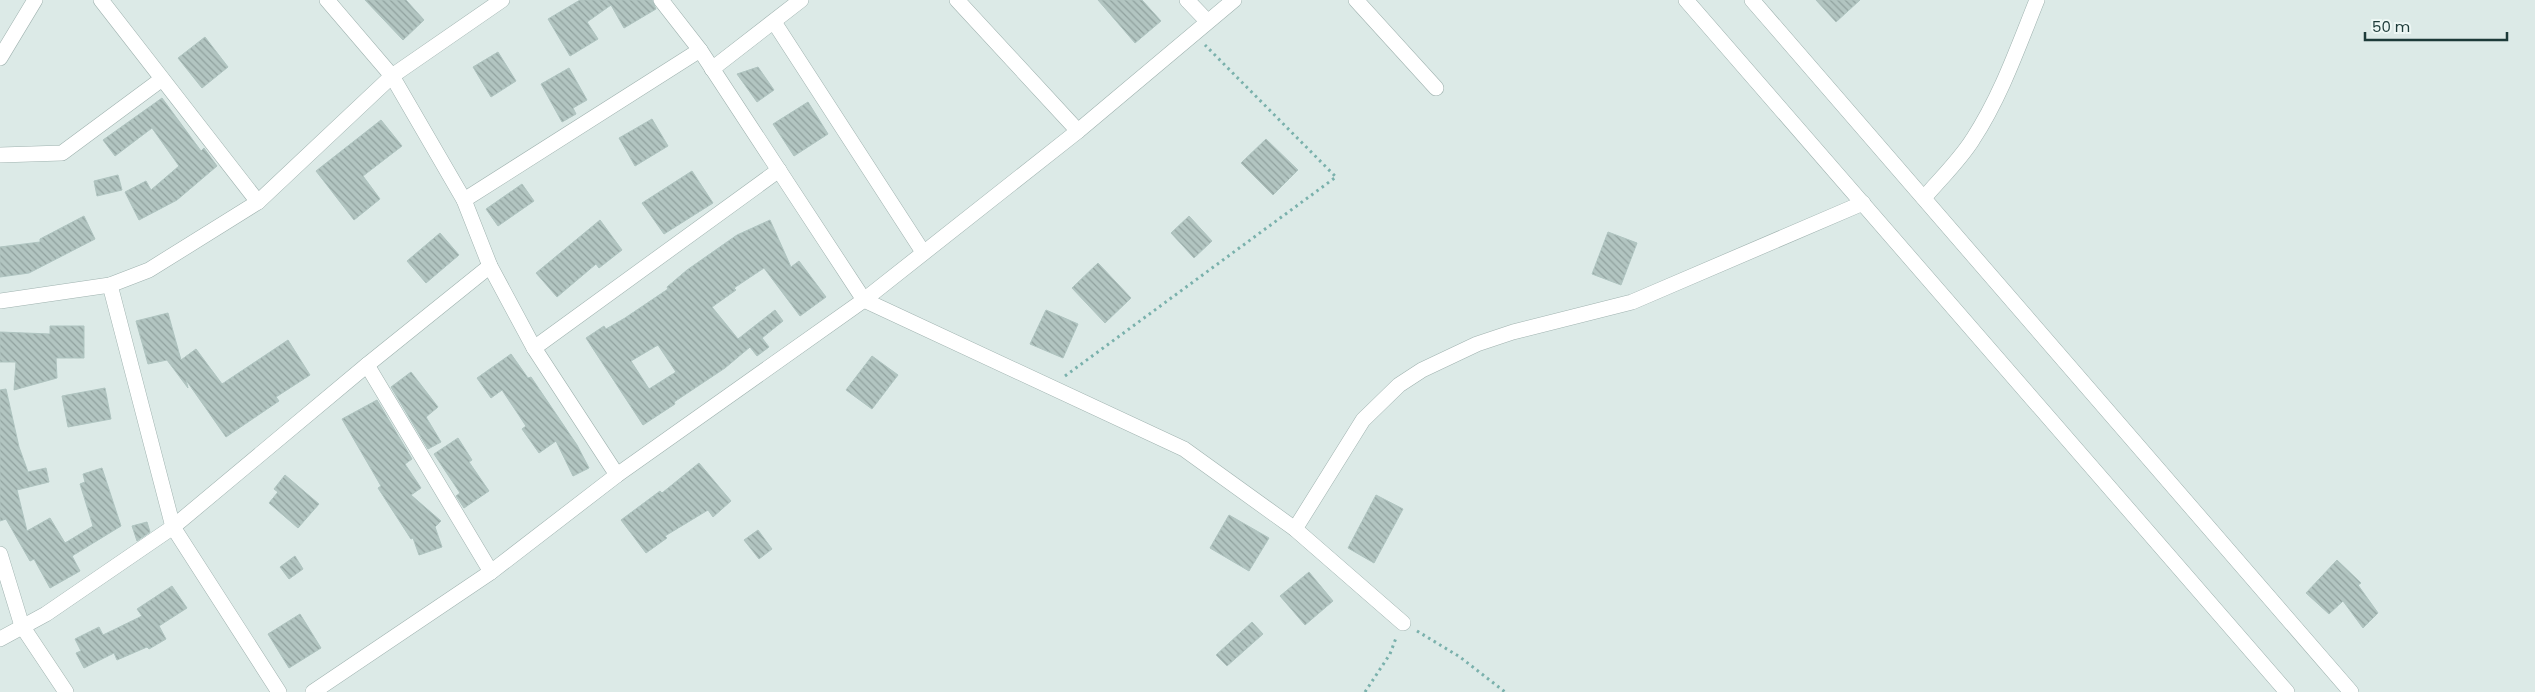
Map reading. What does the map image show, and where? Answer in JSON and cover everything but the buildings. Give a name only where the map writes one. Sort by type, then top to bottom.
[{"type":"street","points":[[0,58],[36,0]]},
{"type":"street","points":[[101,0],[258,202]]},
{"type":"street","points":[[327,0],[392,76],[464,200],[490,266],[534,348],[617,475]]},
{"type":"street","points":[[0,301],[110,285],[149,270],[258,202],[392,76],[502,0]]},
{"type":"street","points":[[661,0],[700,50],[864,300],[1184,449],[1295,529],[1403,623]]},
{"type":"street","points":[[712,69],[801,0]]},
{"type":"street","points":[[958,0],[1078,131]]},
{"type":"street","points":[[1187,0],[1207,22]]},
{"type":"street","points":[[313,692],[491,572],[617,475],[864,300],[1078,131],[1234,0]]},
{"type":"street","points":[[1356,0],[1436,88]]},
{"type":"street","points":[[1686,0],[2287,692]]},
{"type":"street","points":[[1752,0],[2351,692]]},
{"type":"street","points":[[1924,198],[1972,141],[1990,112],[2004,84],[2037,0]]},
{"type":"street","points":[[774,22],[923,252]]},
{"type":"street","points":[[464,200],[700,50]]},
{"type":"street","points":[[0,155],[62,153],[162,79]]},
{"type":"street","points":[[534,348],[779,170]]},
{"type":"street","points":[[1295,529],[1363,420],[1379,402],[1399,385],[1422,370],[1477,344],[1513,332],[1632,302],[1864,203]]},
{"type":"street","points":[[0,639],[46,614],[174,527],[367,365],[490,266]]},
{"type":"street","points":[[110,285],[174,527],[280,692]]},
{"type":"street","points":[[367,365],[491,572]]},
{"type":"street","points":[[0,554],[22,626],[66,692]]},
{"type":"path","points":[[1050,386],[1336,178],[1193,33]]},
{"type":"path","points":[[1365,692],[1390,654],[1403,623],[1460,657],[1505,692]]}]
